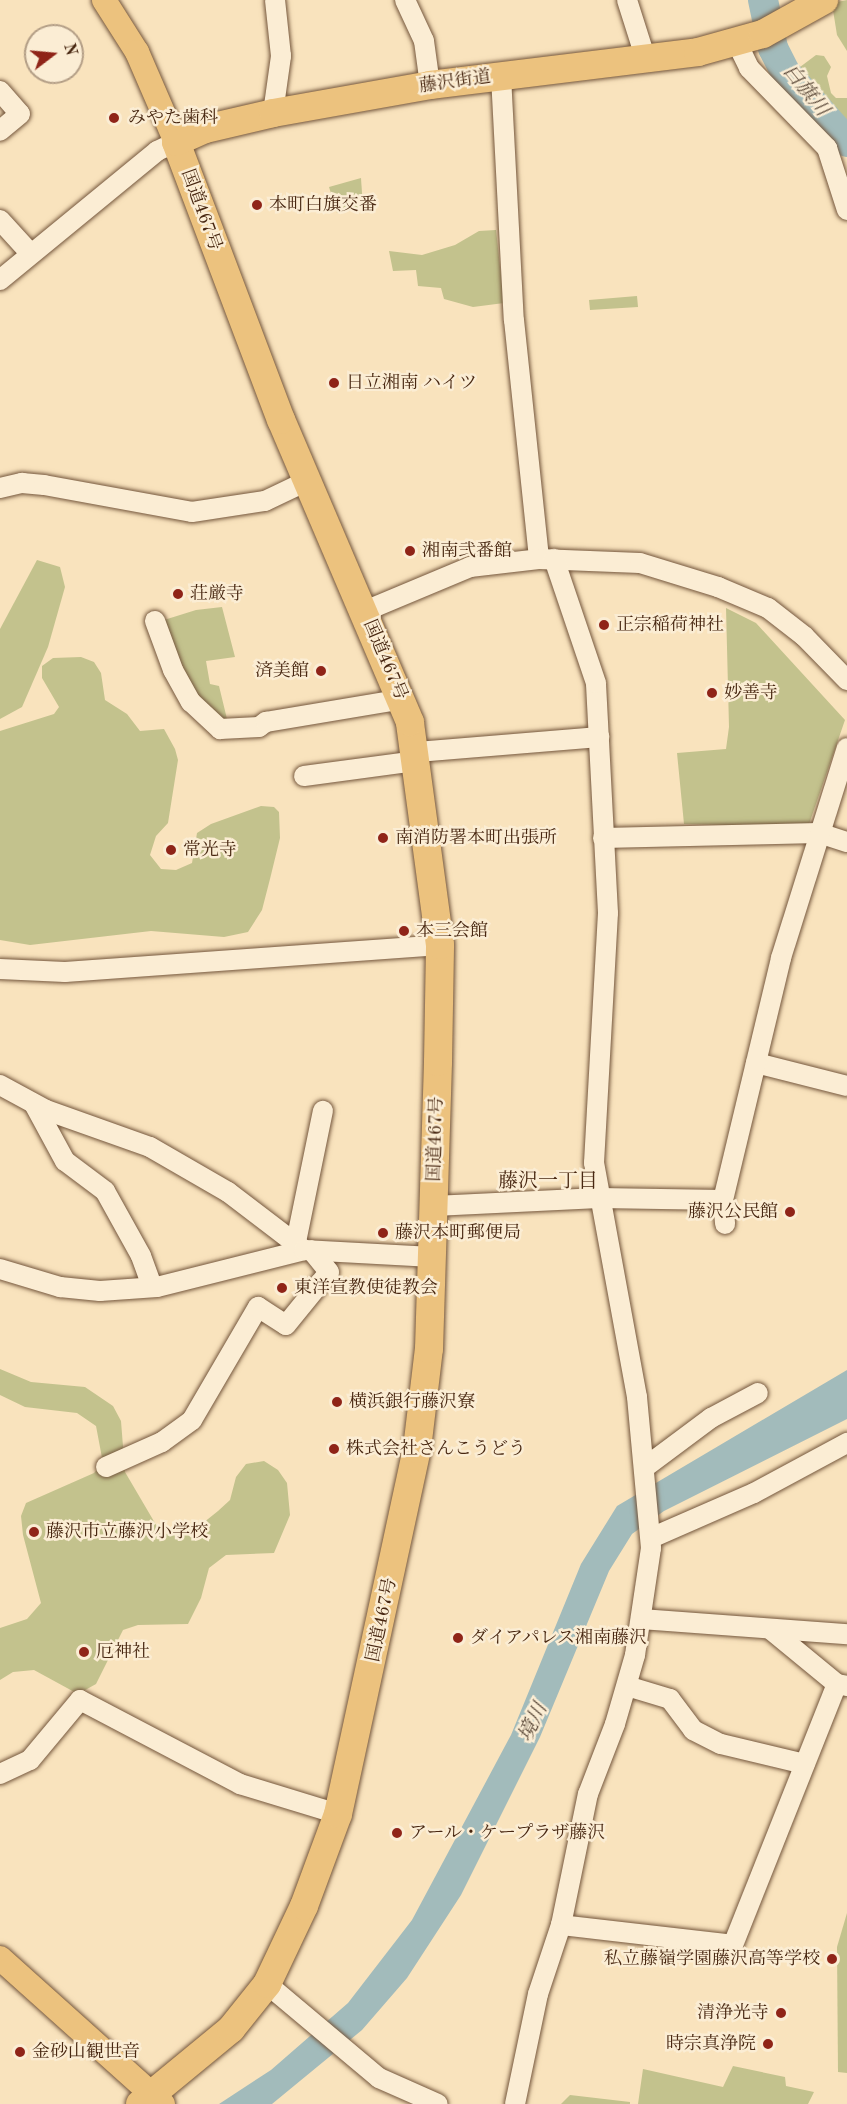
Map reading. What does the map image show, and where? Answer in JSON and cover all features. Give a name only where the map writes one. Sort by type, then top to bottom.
[{"type":"highway","name":"藤沢街道","points":[[176,142],[205,129],[273,113],[430,85],[646,60],[760,34],[825,0]]},
{"type":"highway","name":"国道467号","points":[[152,2101],[231,2029],[267,1984],[304,1906],[338,1814],[417,1449],[429,1348],[440,945],[417,757],[403,699],[307,482],[249,343],[176,142]]},
{"type":"main road","points":[[104,0],[137,52],[176,142]]},
{"type":"main road","points":[[1,1961],[152,2101]]},
{"type":"street","points":[[273,113],[281,56],[275,0]]},
{"type":"street","points":[[405,0],[424,42],[430,85]]},
{"type":"street","points":[[627,0],[646,60]]},
{"type":"street","points":[[760,34],[749,68],[827,148],[847,210]]},
{"type":"street","points":[[501,76],[514,320],[547,559],[592,666],[599,737],[608,913],[605,1024],[594,1144],[599,1198],[637,1397],[650,1530],[641,1619],[627,1686],[588,1794],[561,1925],[538,1994],[514,2104]]},
{"type":"street","points":[[0,91],[20,114],[0,131]]},
{"type":"street","points":[[0,280],[30,253],[157,151],[176,142]]},
{"type":"street","points":[[0,220],[30,253]]},
{"type":"street","points":[[0,488],[22,483],[44,485],[192,512],[265,501],[307,482]]},
{"type":"street","points":[[365,611],[470,567],[547,559],[640,563],[718,587],[768,608],[804,636],[847,680]]},
{"type":"street","points":[[155,621],[173,670],[191,702],[220,729],[259,727],[403,699]]},
{"type":"street","points":[[304,776],[417,757],[599,737]]},
{"type":"street","points":[[725,1224],[723,1200],[756,1063],[819,833],[847,748]]},
{"type":"street","points":[[603,838],[819,833],[847,842]]},
{"type":"street","points":[[0,969],[66,972],[440,945]]},
{"type":"street","points":[[756,1063],[847,1086]]},
{"type":"street","points":[[3,1093],[150,1147],[228,1192],[304,1247],[328,1272],[286,1325],[258,1307],[192,1420],[162,1442],[106,1467]]},
{"type":"street","points":[[34,1104],[65,1161],[105,1191],[141,1256],[152,1287]]},
{"type":"street","points":[[304,1247],[323,1111]]},
{"type":"street","points":[[434,1206],[599,1198],[723,1200]]},
{"type":"street","points":[[0,1269],[60,1287],[100,1291],[152,1287],[304,1247],[432,1257]]},
{"type":"street","points":[[644,1472],[711,1418],[758,1393]]},
{"type":"street","points":[[650,1530],[754,1493],[847,1443]]},
{"type":"street","points":[[641,1619],[847,1635]]},
{"type":"street","points":[[561,1925],[733,1945],[805,1764],[842,1685],[770,1629]]},
{"type":"street","points":[[627,1686],[670,1700],[693,1730],[721,1744],[805,1764]]},
{"type":"street","points":[[0,1774],[30,1760],[80,1700],[240,1784],[338,1814]]},
{"type":"street","points":[[267,1984],[379,2078],[426,2102]]},
{"type":"shaded area","points":[[847,0],[847,51],[837,35],[833,10],[837,2]]},
{"type":"shaded area","points":[[816,55],[824,56],[831,67],[827,76],[831,93],[836,98],[847,98],[847,131],[801,78],[800,67]]},
{"type":"shaded area","points":[[361,178],[363,208],[337,213],[329,187]]},
{"type":"shaded area","points":[[496,230],[504,303],[473,307],[444,299],[441,288],[418,286],[416,270],[393,271],[389,251],[422,255],[455,245],[479,231]]},
{"type":"shaded area","points":[[637,296],[638,307],[590,310],[589,300]]},
{"type":"shaded area","points":[[37,560],[60,567],[65,587],[48,647],[22,707],[0,719],[0,629]]},
{"type":"shaded area","points":[[222,607],[235,657],[206,661],[210,684],[219,686],[227,719],[211,721],[180,661],[164,620],[196,610]]},
{"type":"shaded area","points":[[726,608],[756,623],[845,720],[808,827],[684,824],[677,753],[726,749],[729,727]]},
{"type":"shaded area","points":[[81,657],[94,662],[101,673],[105,700],[127,714],[140,731],[164,729],[175,749],[178,760],[168,823],[156,836],[150,855],[161,869],[176,870],[192,863],[197,833],[211,824],[261,806],[274,807],[279,812],[280,838],[262,910],[248,932],[224,937],[151,931],[30,945],[0,940],[0,731],[54,714],[59,707],[42,678],[42,666],[53,658]]},
{"type":"shaded area","points":[[0,1369],[31,1382],[85,1387],[113,1406],[121,1421],[125,1472],[162,1535],[198,1527],[218,1511],[230,1500],[236,1477],[246,1464],[264,1461],[278,1470],[287,1483],[290,1515],[274,1553],[226,1555],[209,1568],[201,1598],[188,1624],[138,1625],[123,1630],[96,1684],[78,1694],[34,1670],[13,1672],[0,1680],[0,1628],[27,1619],[41,1603],[23,1535],[21,1516],[26,1503],[94,1473],[103,1463],[96,1426],[77,1413],[25,1407],[0,1395]]},
{"type":"shaded area","points":[[847,1913],[847,2073],[838,2072],[837,1947]]},
{"type":"shaded area","points":[[733,2066],[785,2077],[786,2086],[814,2092],[808,2104],[638,2104],[643,2069],[723,2087]]},
{"type":"shaded area","points":[[570,2095],[630,2102],[630,2104],[561,2104]]},
{"type":"water","name":"境川","points":[[847,1370],[847,1419],[664,1511],[632,1534],[609,1571],[540,1737],[461,1895],[407,1978],[362,2030],[272,2104],[219,2104],[271,2070],[348,2003],[412,1920],[511,1735],[581,1564],[617,1506]]},
{"type":"waterway","name":"白旗川","points":[[763,0],[773,48],[786,73],[847,142]]},
{"type":"place","name":"みやた歯科","points":[[114,118]]},
{"type":"place","name":"本町白旗交番","points":[[257,205]]},
{"type":"place","name":"日立湘南 ハイツ","points":[[334,383]]},
{"type":"place","name":"湘南弐番館","points":[[410,551]]},
{"type":"place","name":"荘厳寺","points":[[178,594]]},
{"type":"place","name":"正宗稲荷神社","points":[[604,625]]},
{"type":"place","name":"済美館","points":[[321,671]]},
{"type":"place","name":"妙善寺","points":[[712,693]]},
{"type":"place","name":"南消防署本町出張所","points":[[383,838]]},
{"type":"place","name":"常光寺","points":[[171,850]]},
{"type":"place","name":"本三会館","points":[[404,931]]},
{"type":"place","name":"藤沢公民館","points":[[790,1212]]},
{"type":"place","name":"藤沢本町郵便局","points":[[383,1233]]},
{"type":"place","name":"東洋宣教使徒教会","points":[[282,1288]]},
{"type":"place","name":"横浜銀行藤沢寮","points":[[337,1402]]},
{"type":"place","name":"株式会社さんこうどう","points":[[334,1449]]},
{"type":"place","name":"藤沢市立藤沢小学校","points":[[34,1532]]},
{"type":"place","name":"ダイアパレス湘南藤沢","points":[[458,1638]]},
{"type":"place","name":"厄神社","points":[[84,1652]]},
{"type":"place","name":"アール・ケープラザ藤沢","points":[[397,1833]]},
{"type":"place","name":"私立藤嶺学園藤沢高等学校","points":[[832,1959]]},
{"type":"place","name":"清浄光寺","points":[[781,2013]]},
{"type":"place","name":"時宗真浄院","points":[[768,2044]]},
{"type":"place","name":"金砂山観世音","points":[[20,2052]]},
{"type":"district","name":"藤沢一丁目","points":[[548,1182]]}]
